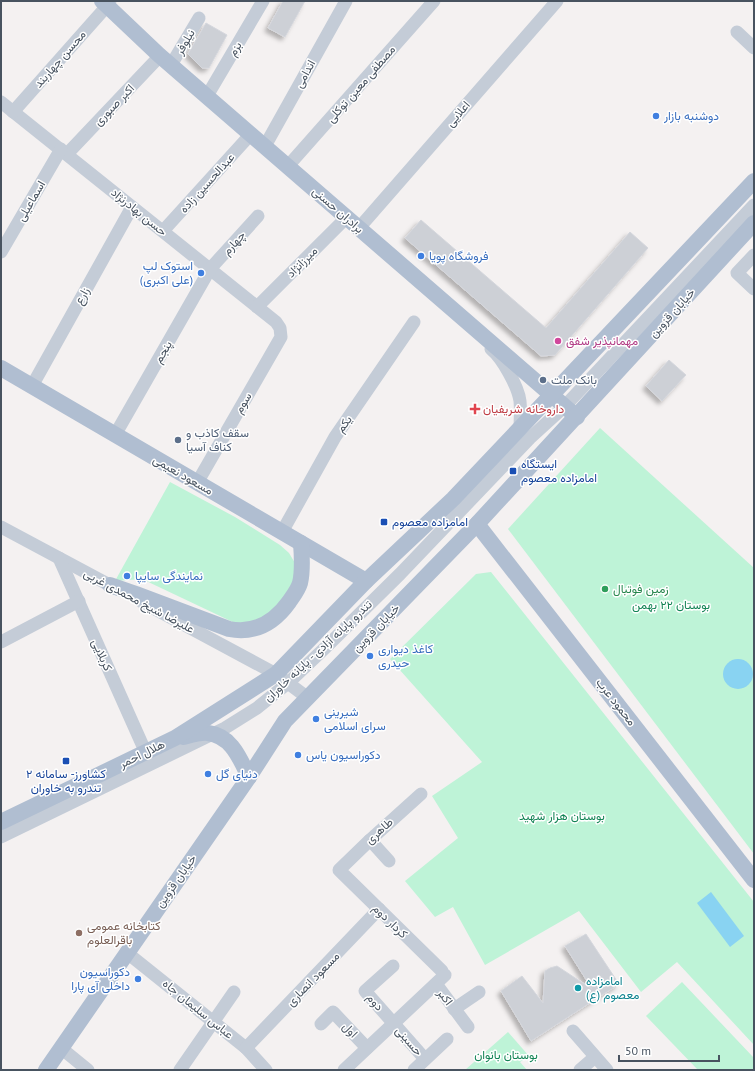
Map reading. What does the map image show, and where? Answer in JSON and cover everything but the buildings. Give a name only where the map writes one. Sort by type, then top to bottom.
[{"type":"main road","name":"برادران حسنی","points":[[103,4],[250,136],[265,146],[345,218],[359,228],[571,412]]},
{"type":"main road","points":[[282,678],[366,581],[453,498],[520,429],[754,181]]},
{"type":"main road","name":"خیابان قزوین","points":[[46,1070],[126,952],[249,777],[285,721],[477,524],[526,470],[571,412],[754,223]]},
{"type":"main road","name":"مسعود نعیمی","points":[[1,368],[366,581]]},
{"type":"main road","name":"محمود عرب","points":[[477,524],[754,880]]},
{"type":"main road","points":[[110,585],[229,629],[240,631],[258,628],[272,621],[286,607],[294,596],[300,584],[302,571],[301,543]]},
{"type":"main road","name":"هلال احمر","points":[[1,822],[146,753],[282,678]]},
{"type":"main road","points":[[175,738],[208,732],[222,737],[234,748],[249,777]]},
{"type":"street","name":"بزم","points":[[207,96],[263,1]]},
{"type":"street","name":"اندامی","points":[[265,146],[346,1]]},
{"type":"street","name":"مصطفی معین توکلی","points":[[288,166],[434,1]]},
{"type":"street","name":"اعلایی","points":[[359,228],[557,1]]},
{"type":"street","name":"محسن چهاربند","points":[[13,112],[103,4]]},
{"type":"street","name":"نیلوفر","points":[[163,59],[199,18]]},
{"type":"street","points":[[737,32],[754,48]]},
{"type":"street","points":[[163,59],[345,218],[493,351],[502,363],[515,386],[520,399],[520,429]]},
{"type":"street","name":"اکبر صبوری","points":[[64,151],[163,59]]},
{"type":"street","name":"حسن بهادرنژاد","points":[[1,102],[276,322]]},
{"type":"street","name":"عبدالحسین زاده","points":[[162,231],[250,136]]},
{"type":"street","name":"اسماعیلی","points":[[1,252],[64,151]]},
{"type":"street","name":"تندرو پایانه آزادی - پایانه خاوران","points":[[1,837],[225,728],[257,708],[282,678],[400,574],[530,438],[571,412],[754,205]]},
{"type":"street","name":"زارع","points":[[32,386],[132,206]]},
{"type":"street","name":"چهارم","points":[[210,269],[258,216]]},
{"type":"street","name":"ميرزانژاد","points":[[257,307],[345,218]]},
{"type":"street","points":[[754,255],[737,273],[754,289]]},
{"type":"street","name":"پنجم","points":[[116,435],[210,269]]},
{"type":"street","name":"سوم","points":[[197,482],[281,337],[281,331],[276,322]]},
{"type":"street","name":"یکم","points":[[282,532],[335,437],[414,322]]},
{"type":"street","name":"علیرضا شیخ محمدی غربی","points":[[1,527],[282,678],[308,698]]},
{"type":"street","name":"کربلایی","points":[[59,558],[146,753]]},
{"type":"street","points":[[1,642],[78,602]]},
{"type":"street","name":"طاهری","points":[[339,870],[421,794]]},
{"type":"street","points":[[370,840],[390,860]]},
{"type":"street","name":"کردار دوم","points":[[339,870],[444,973],[436,984],[367,1048],[350,1068]]},
{"type":"street","name":"مسعود انصاری","points":[[246,1048],[379,910]]},
{"type":"street","name":"عباس سلیمان جاه","points":[[126,952],[246,1048],[266,1070]]},
{"type":"street","name":"دوم","points":[[393,966],[365,991],[394,1023]]},
{"type":"street","name":"اکبر","points":[[436,984],[468,1027]]},
{"type":"street","points":[[180,1070],[234,992]]},
{"type":"street","name":"اکبر","points":[[454,1009],[479,992]]},
{"type":"street","name":"اول","points":[[321,1024],[333,1012],[367,1048]]},
{"type":"street","name":"حسینی","points":[[394,1023],[425,1059]]},
{"type":"street","points":[[573,1031],[607,1070]]},
{"type":"street","points":[[414,1070],[447,1039]]},
{"type":"street","points":[[61,1048],[88,1070]]},
{"type":"street","points":[[580,1070],[595,1056]]},
{"type":"green space","name":"بوستان ۲۲ بهمن","points":[[600,428],[754,568],[754,854],[508,529]]},
{"type":"green space","points":[[170,482],[235,517],[280,545],[289,553],[295,563],[295,581],[269,618],[239,625],[142,579],[115,581]]},
{"type":"green space","name":"بوستان هزار شهید","points":[[491,572],[754,902],[754,1045],[677,962],[641,992],[579,911],[485,965],[453,907],[435,917],[405,881],[458,838],[432,796],[482,762],[390,659],[476,574]]},
{"type":"green space","points":[[682,982],[754,1058],[754,1070],[698,1070],[646,1016]]},
{"type":"green space","name":"بوستان بانوان","points":[[508,1032],[529,1056],[520,1062],[527,1070],[465,1070]]},
{"type":"water","points":[[738,659],[749,663],[753,674],[749,685],[738,689],[727,685],[723,674],[727,663]]},
{"type":"water","points":[[711,892],[744,936],[730,947],[697,903]]},
{"type":"place","name":"دوشنبه بازار","points":[[656,116]]},
{"type":"place","name":"فروشگاه پویا","points":[[421,256]]},
{"type":"place","name":"استوک لپ (علی اکبری)","points":[[201,273]]},
{"type":"place","name":"مهمانپذیر شفق","points":[[558,341]]},
{"type":"place","name":"بانک ملت","points":[[543,380]]},
{"type":"place","name":"داروخانه شریفیان","points":[[475,409]]},
{"type":"place","name":"سقف کاذب و کناف آسیا","points":[[178,440]]},
{"type":"place","name":"ایستگاه امامزاده معصوم","points":[[513,471]]},
{"type":"place","name":"امامزاده معصوم","points":[[384,522]]},
{"type":"place","name":"نمایندگی سایپا","points":[[127,576]]},
{"type":"place","name":"زمین فوتبال","points":[[605,589]]},
{"type":"place","name":"کاغذ دیواری حیدری","points":[[370,656]]},
{"type":"place","name":"شیرینی سرای اسلامی","points":[[316,719]]},
{"type":"place","name":"دکوراسیون یاس","points":[[298,755]]},
{"type":"place","name":"کشاورز- سامانه ۲ تندرو به خاوران","points":[[66,761]]},
{"type":"place","name":"دنیای گل","points":[[208,774]]},
{"type":"place","name":"کتابخانه عمومی باقرالعلوم","points":[[79,933]]},
{"type":"place","name":"دکوراسیون داخلی آی پارا","points":[[138,979]]},
{"type":"place","name":"امامزاده معصوم (ع)","points":[[578,988]]}]
